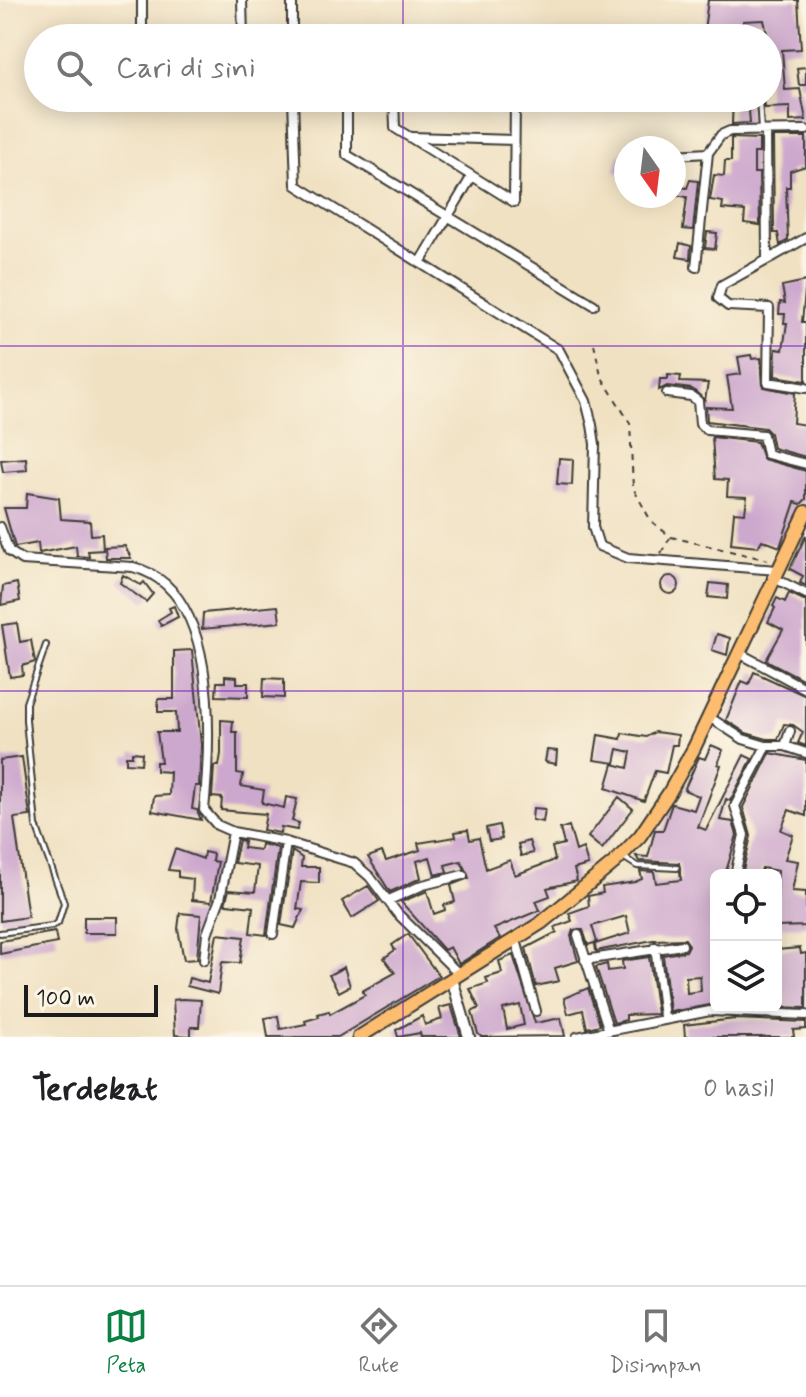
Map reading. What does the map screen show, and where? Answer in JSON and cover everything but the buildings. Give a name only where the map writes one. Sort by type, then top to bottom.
[{"type":"main road","points":[[359,1037],[516,940],[621,856],[656,815],[709,717],[806,514]]},
{"type":"street","points":[[142,0],[142,24]]},
{"type":"street","points":[[242,0],[243,24]]},
{"type":"street","points":[[292,0],[292,24]]},
{"type":"street","points":[[293,112],[296,185],[559,350],[586,401],[592,425],[595,444],[593,527],[599,546],[628,558],[777,570],[806,594]]},
{"type":"street","points":[[347,112],[347,155],[594,305]]},
{"type":"street","points":[[394,112],[395,128],[514,202],[515,112]]},
{"type":"street","points":[[696,267],[708,153],[723,133],[806,130]]},
{"type":"street","points":[[763,131],[767,260]]},
{"type":"street","points":[[408,137],[514,140]]},
{"type":"street","points":[[686,154],[708,153]]},
{"type":"street","points":[[420,263],[472,176]]},
{"type":"street","points":[[806,238],[722,285],[718,298],[728,306],[769,308],[768,382],[806,388]]},
{"type":"street","points":[[667,393],[691,396],[698,401],[703,429],[763,435],[768,455],[806,464]]},
{"type":"street","points":[[0,527],[9,551],[22,560],[133,567],[158,577],[180,598],[192,625],[203,671],[204,810],[217,825],[233,832],[286,842],[354,863],[456,977],[469,1037]]},
{"type":"street","points":[[739,653],[806,689]]},
{"type":"street","points":[[709,717],[743,739],[806,753]]},
{"type":"street","points":[[785,746],[790,731]]},
{"type":"street","points":[[736,869],[744,835],[735,806],[766,746]]},
{"type":"street","points":[[204,960],[207,934],[220,899],[233,832]]},
{"type":"street","points":[[273,934],[286,842]]},
{"type":"street","points":[[389,900],[423,885],[463,875]]},
{"type":"street","points":[[578,935],[609,1031]]},
{"type":"street","points":[[516,940],[536,1011]]},
{"type":"street","points":[[585,960],[682,945]]},
{"type":"street","points":[[655,947],[664,1017]]},
{"type":"street","points":[[577,1037],[664,1017],[710,1011]]},
{"type":"street","points":[[774,1013],[806,1015]]},
{"type":"lane","points":[[761,112],[763,131]]},
{"type":"lane","points":[[0,933],[52,926],[58,923],[63,909],[36,825],[26,720],[26,703],[46,645]]},
{"type":"lane","points":[[621,856],[637,866],[677,868]]},
{"type":"path","points":[[594,344],[601,376],[630,423],[633,488],[651,521],[671,537],[777,570]]},
{"type":"path","points":[[658,559],[671,537]]}]
